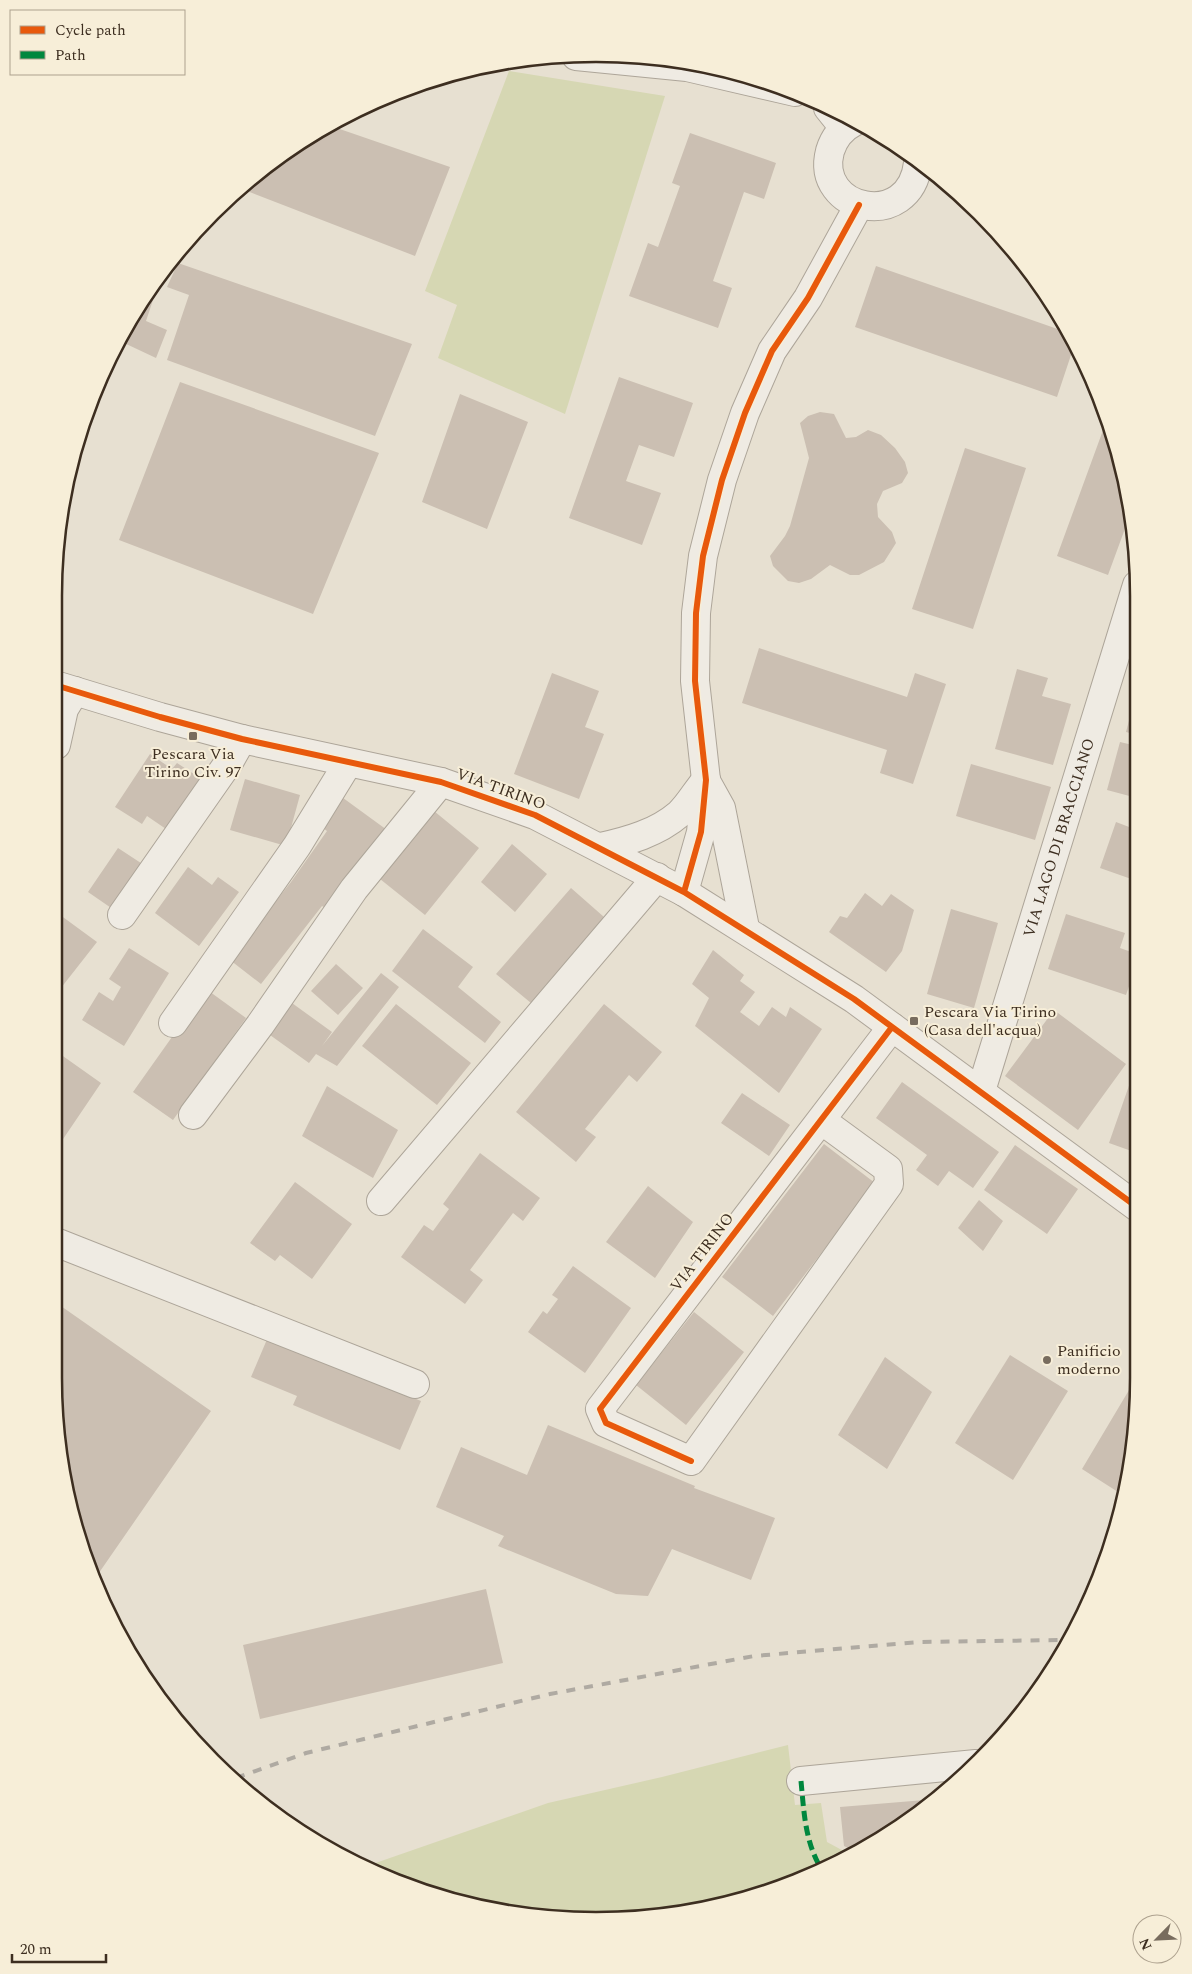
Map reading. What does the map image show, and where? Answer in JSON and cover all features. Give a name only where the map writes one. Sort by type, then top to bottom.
[{"type":"street","points":[[841,123],[832,145],[829,165],[830,176],[841,194],[859,205],[881,207],[891,204],[901,198],[914,181],[917,170]]},
{"type":"street","points":[[684,892],[701,832],[706,780],[696,681],[696,612],[704,556],[722,480],[745,413],[772,351],[808,298],[859,205]]},
{"type":"street","name":"VIA LAGO DI BRACCIANO","points":[[981,1091],[1130,608]]},
{"type":"street","points":[[62,718],[65,688]]},
{"type":"street","name":"VIA TIRINO","points":[[65,688],[160,717],[242,739],[441,782],[535,815],[658,877],[745,928],[854,999],[1130,1201]]},
{"type":"street","points":[[122,915],[229,762],[242,739]]},
{"type":"street","points":[[173,1023],[297,846],[348,763]]},
{"type":"street","points":[[601,847],[628,841],[657,828],[680,813],[706,780]]},
{"type":"street","points":[[706,780],[720,808],[745,928]]},
{"type":"street","name":"VIA TIRINO","points":[[194,1115],[260,1025],[354,889],[441,782]]},
{"type":"street","points":[[382,1201],[658,877]]},
{"type":"street","name":"VIA TIRINO","points":[[821,1120],[888,1169],[889,1184],[691,1461],[606,1423],[600,1409],[892,1027]]},
{"type":"street","points":[[62,1246],[414,1384]]},
{"type":"street","points":[[801,1781],[962,1765]]},
{"type":"green space","points":[[509,71],[665,96],[565,414],[438,358],[457,305],[425,291]]},
{"type":"green space","points":[[788,1745],[795,1805],[821,1803],[827,1842],[843,1850],[800,1871],[734,1893],[666,1907],[596,1912],[526,1907],[492,1901],[425,1883],[375,1863],[548,1803],[662,1777]]},
{"type":"building","points":[[339,129],[450,167],[415,256],[248,191],[300,152]]},
{"type":"building","points":[[690,133],[776,163],[764,199],[744,192],[713,281],[732,288],[718,328],[629,296],[648,243],[658,247],[680,186],[672,183]]},
{"type":"building","points":[[179,263],[412,344],[375,436],[167,360],[189,295],[167,287]]},
{"type":"building","points":[[876,266],[1058,329],[1071,355],[1057,397],[855,327]]},
{"type":"building","points":[[154,297],[146,321],[167,330],[156,358],[126,344]]},
{"type":"building","points":[[619,377],[693,403],[674,457],[639,445],[626,481],[661,493],[642,545],[569,518]]},
{"type":"building","points":[[180,382],[379,453],[313,614],[119,540]]},
{"type":"building","points":[[460,394],[528,422],[487,529],[422,502]]},
{"type":"building","points":[[820,412],[834,414],[846,438],[856,437],[868,430],[881,435],[895,448],[905,462],[908,473],[902,483],[883,491],[877,504],[878,517],[892,532],[896,543],[884,562],[859,575],[850,575],[830,565],[811,579],[799,583],[788,581],[773,566],[770,556],[790,526],[809,458],[800,423],[808,416]]},
{"type":"building","points":[[1103,431],[1119,492],[1125,528],[1108,575],[1057,556]]},
{"type":"building","points":[[965,448],[1026,468],[973,629],[912,609]]},
{"type":"building","points":[[759,648],[907,697],[915,673],[946,684],[913,784],[880,773],[887,750],[742,703]]},
{"type":"building","points":[[1017,669],[1048,678],[1042,696],[1071,704],[1053,765],[995,749]]},
{"type":"building","points":[[552,673],[599,691],[585,727],[604,734],[579,799],[514,774]]},
{"type":"building","points":[[1130,717],[1130,733],[1126,732]]},
{"type":"building","points":[[1120,742],[1130,744],[1130,796],[1107,790]]},
{"type":"building","points":[[150,754],[172,769],[177,763],[200,778],[166,829],[147,816],[142,824],[115,807]]},
{"type":"building","points":[[971,764],[1051,787],[1035,840],[956,816]]},
{"type":"building","points":[[245,779],[300,795],[286,846],[230,830]]},
{"type":"building","points":[[339,795],[387,830],[327,909],[322,906],[261,984],[230,960],[291,882],[327,831],[319,825]]},
{"type":"building","points":[[434,811],[479,848],[425,915],[380,879]]},
{"type":"building","points":[[1116,822],[1130,827],[1130,879],[1100,868]]},
{"type":"building","points":[[512,844],[547,874],[515,912],[481,882]]},
{"type":"building","points":[[118,848],[147,867],[117,912],[88,892]]},
{"type":"building","points":[[188,867],[212,885],[218,877],[239,892],[199,946],[155,913]]},
{"type":"building","points":[[571,888],[604,917],[531,1003],[496,974]]},
{"type":"building","points":[[865,893],[882,906],[891,894],[914,910],[902,951],[886,972],[829,932],[840,916],[847,918]]},
{"type":"building","points":[[951,909],[998,923],[974,1008],[927,994]]},
{"type":"building","points":[[1066,914],[1125,933],[1120,948],[1130,952],[1130,983],[1126,995],[1048,969]]},
{"type":"building","points":[[62,916],[97,942],[62,987]]},
{"type":"building","points":[[423,929],[473,967],[458,987],[501,1022],[485,1043],[392,971]]},
{"type":"building","points":[[129,948],[169,973],[124,1046],[82,1020],[99,992],[113,1001],[121,987],[109,979]]},
{"type":"building","points":[[713,950],[744,975],[740,981],[755,992],[740,1012],[759,1026],[772,1007],[786,1017],[790,1007],[822,1029],[779,1093],[695,1026],[709,998],[692,984]]},
{"type":"building","points":[[336,964],[363,988],[338,1015],[311,991]]},
{"type":"building","points":[[381,973],[399,987],[337,1066],[316,1054],[309,1063],[263,1030],[285,998],[332,1032],[322,1046]]},
{"type":"building","points":[[206,989],[246,1018],[173,1120],[133,1092]]},
{"type":"building","points":[[396,1004],[471,1063],[437,1105],[362,1046]]},
{"type":"building","points":[[604,1004],[662,1052],[637,1082],[629,1075],[585,1129],[596,1137],[576,1162],[516,1112]]},
{"type":"building","points":[[1054,1010],[1126,1064],[1078,1130],[1005,1076]]},
{"type":"building","points":[[62,1055],[101,1083],[62,1141]]},
{"type":"building","points":[[902,1082],[999,1152],[973,1188],[949,1171],[938,1186],[916,1170],[927,1155],[876,1118]]},
{"type":"building","points":[[1130,1083],[1130,1150],[1109,1143]]},
{"type":"building","points":[[327,1086],[398,1130],[373,1178],[302,1136]]},
{"type":"building","points":[[742,1093],[790,1125],[769,1156],[721,1123]]},
{"type":"building","points":[[824,1144],[875,1183],[773,1316],[722,1277]]},
{"type":"building","points":[[1015,1145],[1078,1189],[1047,1234],[984,1190]]},
{"type":"building","points":[[480,1153],[540,1198],[523,1221],[513,1213],[470,1270],[483,1280],[465,1304],[401,1257],[424,1225],[433,1231],[449,1209],[443,1204]]},
{"type":"building","points":[[295,1182],[352,1224],[312,1279],[280,1255],[275,1261],[250,1243]]},
{"type":"building","points":[[648,1186],[693,1222],[655,1278],[606,1242]]},
{"type":"building","points":[[979,1200],[1003,1221],[983,1251],[958,1228]]},
{"type":"building","points":[[573,1266],[631,1308],[585,1373],[528,1332],[543,1311],[547,1314],[558,1299],[552,1295]]},
{"type":"building","points":[[62,1307],[211,1411],[99,1572],[81,1516],[67,1448],[62,1378]]},
{"type":"building","points":[[694,1312],[744,1352],[686,1425],[636,1385]]},
{"type":"building","points":[[268,1337],[421,1401],[400,1450],[293,1405],[297,1396],[251,1377]]},
{"type":"building","points":[[1010,1355],[1068,1391],[1013,1480],[955,1443]]},
{"type":"building","points":[[885,1357],[932,1392],[887,1469],[838,1435]]},
{"type":"building","points":[[1129,1389],[1125,1448],[1117,1491],[1082,1469]]},
{"type":"building","points":[[548,1425],[695,1486],[694,1488],[775,1518],[751,1580],[672,1549],[648,1596],[616,1594],[498,1546],[504,1536],[436,1507],[461,1447],[527,1475]]},
{"type":"building","points":[[486,1589],[503,1663],[260,1719],[243,1645]]},
{"type":"building","points":[[922,1800],[892,1822],[848,1848],[844,1846],[840,1807]]},
{"type":"railway","points":[[241,1776],[306,1753],[550,1694],[754,1656],[919,1642],[1061,1640]]},
{"type":"marked path","points":[[801,1781],[804,1816],[812,1849],[818,1863]]},
{"type":"cycle path","points":[[684,892],[701,832],[706,780],[695,681],[696,613],[703,556],[722,480],[745,413],[772,351],[808,298],[859,205]]},
{"type":"cycle path","points":[[62,687],[160,717],[242,739],[441,782],[535,815],[684,892],[854,999],[1130,1202]]},
{"type":"cycle path","points":[[691,1461],[606,1423],[600,1409],[892,1027]]},
{"type":"place","name":"Pescara Via Tirino Civ. 97","points":[[193,736]]},
{"type":"place","name":"Pescara Via Tirino (Casa dell'acqua)","points":[[914,1021]]},
{"type":"place","name":"Panificio moderno","points":[[1047,1360]]}]
